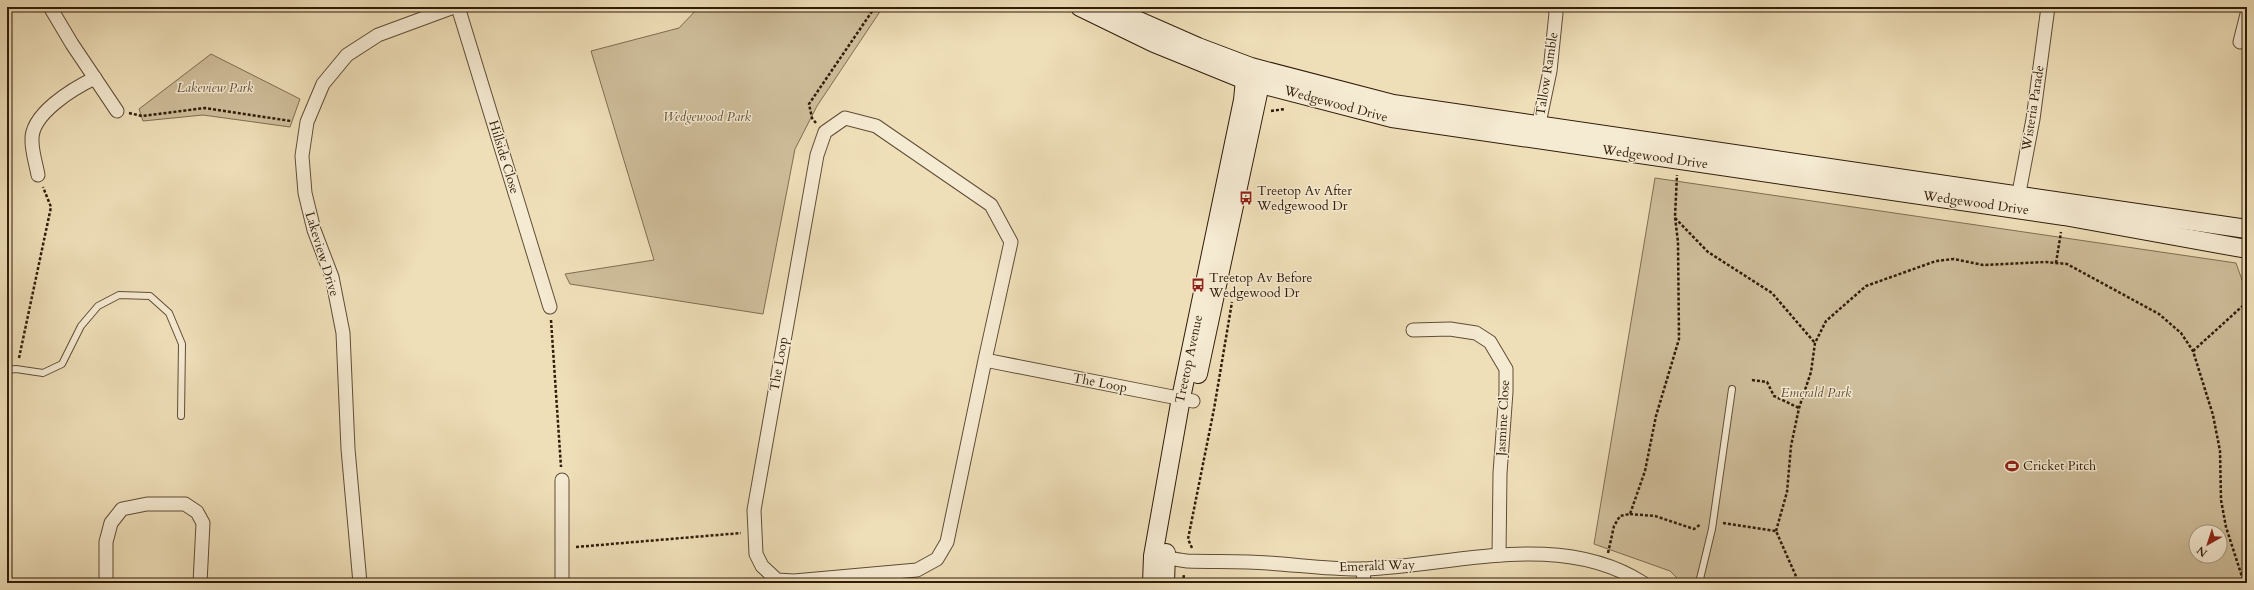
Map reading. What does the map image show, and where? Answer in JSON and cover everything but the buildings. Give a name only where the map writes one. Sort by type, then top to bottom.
[{"type":"street","points":[[50,7],[117,110]]},
{"type":"street","name":"Lakeview Drive","points":[[360,583],[348,449],[343,333],[332,277],[314,230],[305,193],[302,156],[307,122],[323,84],[347,55],[378,36],[454,7]]},
{"type":"street","name":"Hillside Close","points":[[458,7],[550,308]]},
{"type":"street","name":"Wedgewood Drive","points":[[1080,7],[1147,40],[1392,118],[1537,133],[2017,202],[2064,216],[2247,249]]},
{"type":"street","name":"Wedgewood Drive","points":[[1107,7],[1198,47],[1255,75]]},
{"type":"street","name":"Tallow Ramble","points":[[1537,133],[1550,71],[1556,12],[1554,7]]},
{"type":"street","name":"Wisteria Parade","points":[[2017,202],[2033,119],[2048,7]]},
{"type":"street","points":[[2240,42],[2247,14]]},
{"type":"street","name":"Treetop Avenue","points":[[1152,583],[1159,557],[1187,400],[1255,75]]},
{"type":"street","points":[[38,175],[32,140],[35,128],[52,106],[75,88],[95,78]]},
{"type":"street","name":"The Loop","points":[[845,118],[876,126],[991,205],[1011,242],[985,360],[947,542],[937,559],[917,570],[794,581],[777,580],[762,566],[756,554],[754,510],[817,155],[825,132],[845,118]]},
{"type":"street","name":"Wedgewood Drive","points":[[1537,133],[1678,161],[2247,229]]},
{"type":"street","name":"Jasmine Close","points":[[1413,330],[1450,329],[1476,333],[1490,342],[1506,369],[1506,392],[1500,473],[1500,555]]},
{"type":"street","name":"The Loop","points":[[985,360],[1187,400]]},
{"type":"street","points":[[562,480],[562,583]]},
{"type":"street","points":[[106,583],[106,542],[111,523],[122,509],[147,504],[185,504],[197,512],[203,523],[200,583]]},
{"type":"street","name":"Emerald Way","points":[[1159,557],[1185,560],[1266,562],[1364,569],[1427,564],[1500,555],[1553,554],[1584,559],[1625,571],[1643,583]]},
{"type":"street","name":"Treetop Avenue","points":[[1159,557],[1165,583]]},
{"type":"street","points":[[1364,569],[1364,583]]},
{"type":"lane","points":[[7,370],[16,369],[43,373],[62,364],[81,326],[98,306],[119,295],[150,296],[169,314],[182,344],[181,416]]},
{"type":"lane","points":[[1699,583],[1713,520],[1732,389]]},
{"type":"path","points":[[825,132],[812,118],[809,104],[875,7]]},
{"type":"path","points":[[117,110],[142,116],[205,108],[291,121]]},
{"type":"path","points":[[1270,117],[1272,110]]},
{"type":"path","points":[[1630,514],[1645,471],[1656,416],[1679,339],[1678,242],[1675,217],[1678,161]]},
{"type":"path","points":[[16,369],[51,207],[38,175]]},
{"type":"path","points":[[2056,263],[2064,216]]},
{"type":"path","points":[[1675,217],[1708,252],[1772,293],[1815,344]]},
{"type":"path","points":[[1798,583],[1776,532],[1787,492],[1791,446],[1799,408],[1810,372],[1815,344],[1826,321],[1866,286],[1936,261],[1954,259],[1983,265],[2067,264],[2159,314],[2181,333],[2193,351],[2213,415],[2220,451],[2220,500],[2226,528],[2244,583]]},
{"type":"path","points":[[1184,583],[1185,560],[1192,548],[1188,539],[1214,409],[1233,297]]},
{"type":"path","points":[[2193,351],[2247,302]]},
{"type":"path","points":[[550,308],[562,480]]},
{"type":"path","points":[[1752,380],[1767,382],[1774,396],[1799,408]]},
{"type":"path","points":[[1604,565],[1614,526],[1620,516],[1630,514],[1655,516],[1694,529],[1704,522],[1713,520],[1776,532]]},
{"type":"path","points":[[562,548],[754,532]]},
{"type":"green space","name":"Wedgewood Park","points":[[699,7],[883,7],[817,106],[795,149],[763,314],[570,284],[565,274],[654,260],[591,51],[679,28]]},
{"type":"green space","name":"Lakeview Park","points":[[211,54],[300,99],[290,127],[203,115],[143,121],[139,109]]},
{"type":"green space","name":"Emerald Park","points":[[1655,178],[2236,263],[2247,294],[2247,583],[1682,583],[1670,571],[1594,544]]},
{"type":"place","name":"Treetop Av After Wedgewood Dr","points":[[1246,198]]},
{"type":"place","name":"Treetop Av Before Wedgewood Dr","points":[[1198,285]]},
{"type":"place","name":"Cricket Pitch","points":[[2012,466]]}]
